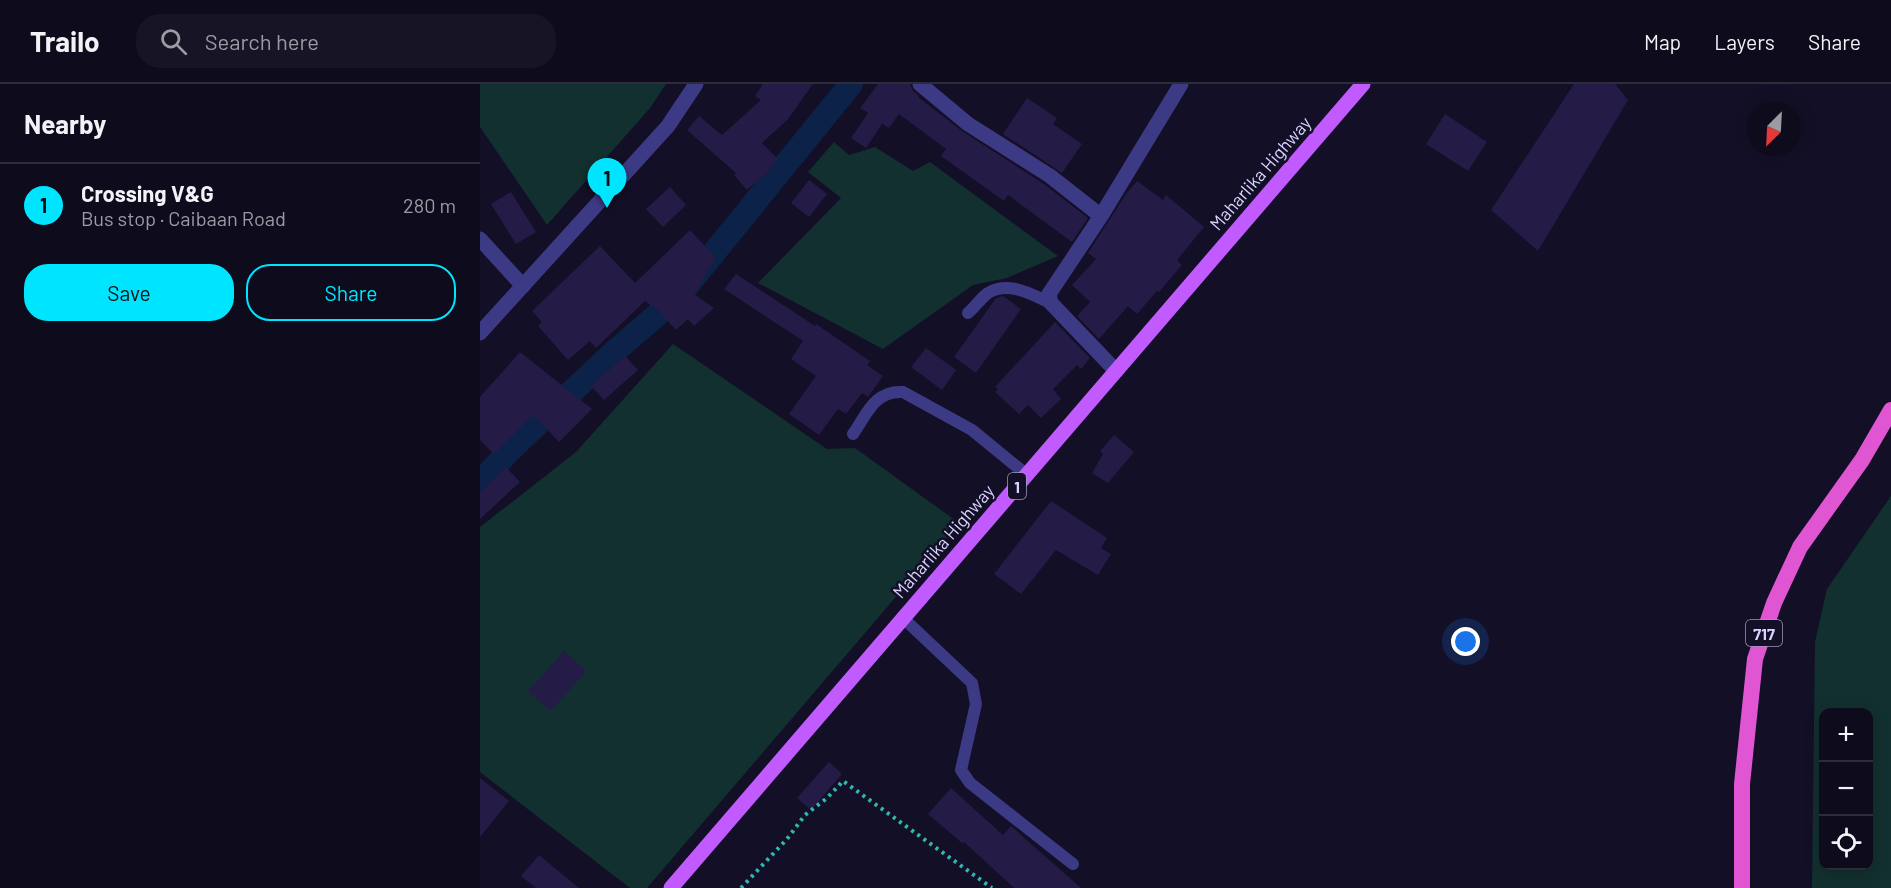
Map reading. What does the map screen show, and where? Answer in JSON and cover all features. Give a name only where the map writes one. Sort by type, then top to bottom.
[{"type":"highway","name":"717","points":[[1742,888],[1742,784],[1755,659],[1774,603],[1800,547],[1862,460],[1891,410]]},
{"type":"main road","name":"Maharlika Highway","points":[[671,888],[1363,84]]},
{"type":"street","points":[[480,333],[668,126],[696,84]]},
{"type":"street","points":[[920,84],[968,124],[1050,176],[1101,216]]},
{"type":"street","points":[[1116,371],[1051,303],[1049,294],[1101,216],[1181,84]]},
{"type":"street","points":[[480,239],[523,286]]},
{"type":"lane","points":[[968,313],[988,293],[1003,287],[1018,289],[1051,303]]},
{"type":"lane","points":[[853,434],[879,398],[890,391],[903,392],[972,430],[1027,475]]},
{"type":"lane","points":[[902,617],[972,683],[976,704],[961,770],[970,783],[1073,864]]},
{"type":"path","points":[[741,888],[787,839],[805,815],[827,798],[843,781],[992,888]]},
{"type":"green space","points":[[480,84],[666,84],[650,108],[547,225],[480,127]]},
{"type":"green space","points":[[834,142],[849,155],[875,147],[913,171],[930,162],[1058,256],[1007,278],[973,285],[883,349],[758,283],[841,198],[808,172]]},
{"type":"green space","points":[[673,344],[827,449],[855,448],[959,523],[647,888],[630,888],[480,772],[480,527],[576,452]]},
{"type":"green space","points":[[1891,496],[1891,888],[1812,888],[1815,642],[1827,589]]},
{"type":"building","points":[[763,84],[813,84],[788,119],[762,143],[777,158],[769,171],[747,190],[734,175],[736,173],[687,130],[699,116],[722,135],[761,100],[755,96]]},
{"type":"building","points":[[878,84],[910,84],[918,97],[962,131],[1044,184],[1088,218],[1072,242],[1008,195],[1004,201],[941,156],[946,149],[899,114],[889,128],[882,124],[866,148],[851,138],[868,113],[860,108]]},
{"type":"building","points":[[1574,84],[1615,84],[1628,100],[1538,251],[1491,210]]},
{"type":"building","points":[[1027,98],[1057,118],[1053,124],[1082,144],[1062,173],[1003,134]]},
{"type":"building","points":[[1445,114],[1487,142],[1468,171],[1426,144]]},
{"type":"building","points":[[809,180],[827,194],[809,217],[791,203]]},
{"type":"building","points":[[1137,181],[1163,200],[1166,195],[1204,227],[1177,260],[1182,265],[1159,292],[1157,291],[1137,314],[1128,306],[1099,339],[1077,316],[1090,302],[1072,285],[1096,259],[1088,253]]},
{"type":"building","points":[[670,187],[686,205],[663,227],[646,209]]},
{"type":"building","points":[[511,192],[536,232],[516,244],[491,204]]},
{"type":"building","points":[[690,230],[716,258],[694,294],[714,308],[694,326],[688,319],[676,330],[653,305],[645,301],[596,348],[590,341],[568,360],[538,326],[542,322],[532,311],[600,246],[635,283]]},
{"type":"building","points":[[736,274],[870,361],[867,365],[883,376],[868,397],[862,393],[846,414],[838,409],[819,435],[789,414],[816,376],[791,359],[803,341],[724,289]]},
{"type":"building","points":[[1003,296],[1021,309],[976,373],[954,357],[996,298]]},
{"type":"building","points":[[1055,322],[1090,358],[1081,369],[1077,365],[1053,389],[1061,399],[1041,418],[1028,405],[1019,414],[995,392],[998,389],[995,387]]},
{"type":"building","points":[[926,348],[956,370],[942,390],[911,367]]},
{"type":"building","points":[[520,352],[592,409],[559,442],[533,415],[494,454],[480,440],[480,397]]},
{"type":"building","points":[[625,356],[638,370],[604,400],[591,386]]},
{"type":"building","points":[[1114,435],[1134,452],[1108,483],[1092,473],[1103,454],[1100,451]]},
{"type":"building","points":[[506,467],[520,482],[480,519],[480,492]]},
{"type":"building","points":[[1051,501],[1107,538],[1101,548],[1111,554],[1098,575],[1056,550],[1021,594],[994,574]]},
{"type":"building","points":[[564,651],[586,671],[551,711],[528,691]]},
{"type":"building","points":[[829,762],[842,774],[811,810],[797,798]]},
{"type":"building","points":[[480,778],[509,801],[480,837]]},
{"type":"building","points":[[951,788],[1003,835],[1011,826],[1081,888],[1014,888],[964,842],[963,844],[928,814]]},
{"type":"building","points":[[539,855],[579,888],[536,888],[521,876]]},
{"type":"waterway","points":[[480,483],[509,451],[615,351],[678,297],[851,84]]},
{"type":"place","name":"Crossing V&G","points":[[607,208]]}]
